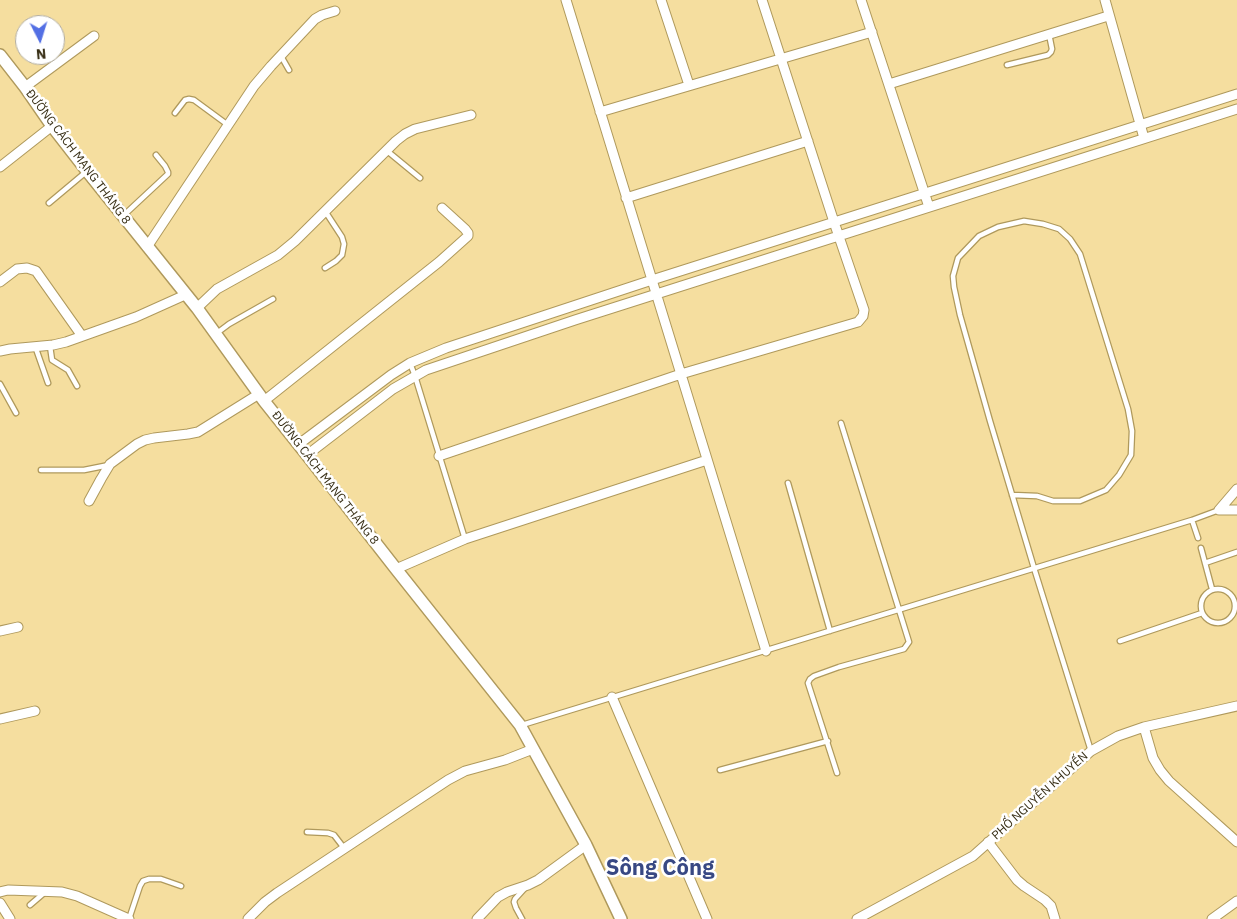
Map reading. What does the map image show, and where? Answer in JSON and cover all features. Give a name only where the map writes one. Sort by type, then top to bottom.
[{"type":"street","points":[[566,0],[766,651]]},
{"type":"street","points":[[661,0],[689,85]]},
{"type":"street","points":[[439,456],[681,374],[858,322],[863,316],[864,310],[762,0]]},
{"type":"street","points":[[861,0],[928,207]]},
{"type":"street","points":[[1105,0],[1144,138]]},
{"type":"street","points":[[147,248],[254,86],[280,55],[315,19],[335,11]]},
{"type":"street","points":[[889,84],[1108,16]]},
{"type":"street","points":[[600,112],[872,32]]},
{"type":"street","points":[[25,87],[94,36]]},
{"type":"street","name":"ĐƯỜNG CÁCH MẠNG THÁNG 8","points":[[0,55],[52,126],[216,334],[261,398],[520,725],[586,845],[621,919]]},
{"type":"street","points":[[298,444],[391,374],[410,363],[446,348],[652,280],[1232,95],[1234,110],[575,320],[426,370],[393,389],[308,455]]},
{"type":"street","points":[[196,308],[217,289],[278,255],[295,241],[386,150],[405,134],[415,129],[471,115]]},
{"type":"street","points":[[0,167],[52,126]]},
{"type":"street","points":[[626,198],[808,141]]},
{"type":"street","points":[[89,501],[110,464],[137,444],[154,438],[198,432],[261,398],[439,262],[468,236],[468,233],[442,208]]},
{"type":"street","points":[[0,282],[17,269],[27,268],[36,271],[82,336]]},
{"type":"street","points":[[0,351],[66,342],[136,317],[186,295]]},
{"type":"street","points":[[571,307],[575,320]]},
{"type":"street","points":[[396,569],[465,539],[708,460]]},
{"type":"street","points":[[1219,510],[1237,489]]},
{"type":"street","points":[[1219,510],[1237,510]]},
{"type":"street","points":[[0,631],[18,627]]},
{"type":"street","points":[[612,697],[708,919]]},
{"type":"street","name":"PHỐ NGUYỄN KHUYẾN","points":[[857,919],[973,856],[1092,751],[1118,736],[1144,727],[1237,706]]},
{"type":"street","points":[[0,719],[35,711]]},
{"type":"street","points":[[1144,727],[1160,770],[1169,781],[1237,842]]},
{"type":"street","points":[[248,919],[277,893],[448,780],[464,771],[505,760],[533,749]]},
{"type":"street","points":[[988,842],[1017,880],[1051,906],[1055,919]]},
{"type":"street","points":[[477,919],[498,897],[538,880],[586,845]]},
{"type":"street","points":[[0,892],[8,890],[62,892],[77,896],[129,919]]},
{"type":"street","points":[[1212,919],[1237,901]]},
{"type":"street","points":[[0,903],[10,919]]},
{"type":"lane","points":[[1007,65],[1048,55],[1052,48],[1049,34]]},
{"type":"lane","points":[[280,55],[289,70]]},
{"type":"lane","points":[[175,113],[184,100],[194,100],[228,125]]},
{"type":"lane","points":[[386,150],[420,178]]},
{"type":"lane","points":[[122,216],[168,174],[165,166],[156,156]]},
{"type":"lane","points":[[49,203],[87,171]]},
{"type":"lane","points":[[325,212],[342,237],[344,244],[342,255],[325,268]]},
{"type":"lane","points":[[1012,495],[1037,496],[1053,501],[1080,501],[1106,490],[1131,456],[1132,431],[1128,409],[1080,254],[1070,238],[1059,228],[1024,221],[998,227],[979,236],[958,258],[953,276],[954,287],[960,315],[1012,495],[1092,751]]},
{"type":"lane","points":[[216,334],[229,324],[273,299]]},
{"type":"lane","points":[[50,345],[52,360],[68,370],[77,386]]},
{"type":"lane","points":[[36,346],[48,383]]},
{"type":"lane","points":[[410,363],[465,539]]},
{"type":"lane","points":[[0,384],[16,413]]},
{"type":"lane","points":[[837,773],[808,683],[810,679],[839,667],[904,649],[909,642],[841,423]]},
{"type":"lane","points":[[41,470],[84,470],[110,464]]},
{"type":"lane","points":[[788,483],[830,631]]},
{"type":"lane","points":[[520,725],[1192,520],[1219,510]]},
{"type":"lane","points":[[1192,520],[1198,538]]},
{"type":"lane","points":[[1201,548],[1212,589]]},
{"type":"lane","points":[[1205,563],[1237,552]]},
{"type":"lane","points":[[1220,588],[1228,591],[1236,604],[1230,618],[1223,622],[1215,622],[1208,619],[1202,613],[1202,599],[1212,589],[1220,588]]},
{"type":"lane","points":[[1120,641],[1202,613]]},
{"type":"lane","points":[[720,770],[828,741]]},
{"type":"lane","points":[[307,832],[334,835],[344,848]]},
{"type":"lane","points":[[129,919],[143,881],[161,879],[182,886]]},
{"type":"lane","points":[[522,919],[514,902],[528,885]]},
{"type":"lane","points":[[30,905],[47,891]]},
{"type":"district","name":"Sông Công","points":[[660,869]]}]
